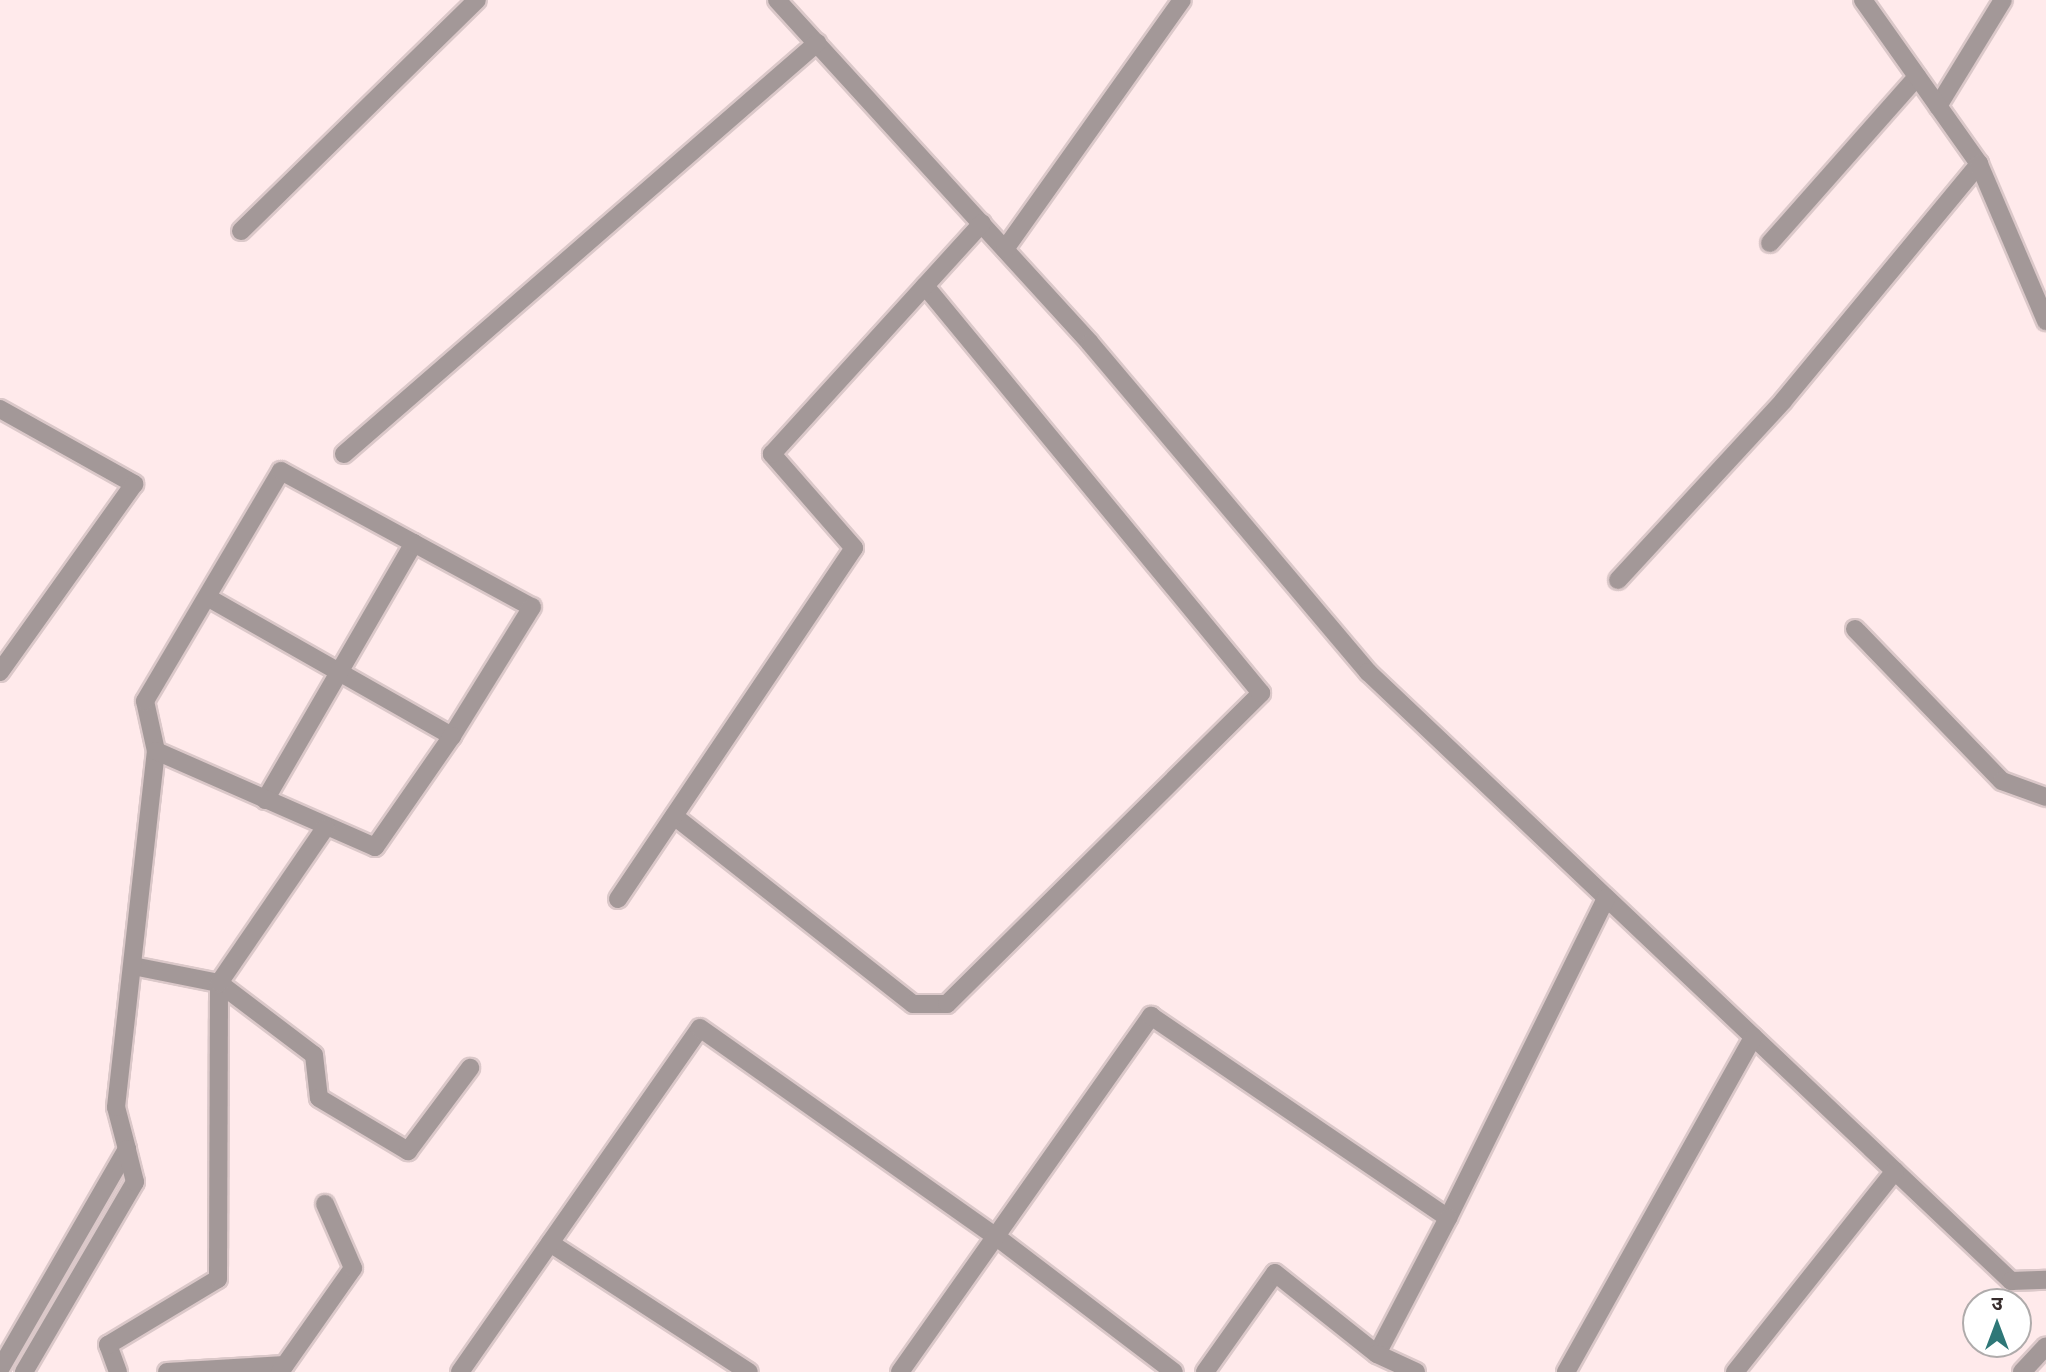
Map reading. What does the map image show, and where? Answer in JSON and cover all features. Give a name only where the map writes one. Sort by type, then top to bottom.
[{"type":"street","points":[[241,231],[477,0]]},
{"type":"street","points":[[777,0],[1090,343],[1368,673],[2011,1281],[2046,1280]]},
{"type":"street","points":[[1005,249],[1182,0]]},
{"type":"street","points":[[1863,0],[1979,164],[2046,321]]},
{"type":"street","points":[[1938,106],[2003,0]]},
{"type":"street","points":[[344,454],[817,43]]},
{"type":"street","points":[[1770,243],[1917,77]]},
{"type":"street","points":[[1618,580],[1783,401],[1979,164]]},
{"type":"street","points":[[618,899],[854,548],[772,454],[982,223]]},
{"type":"street","points":[[674,816],[913,1004],[947,1004],[1261,693],[925,286]]},
{"type":"street","points":[[0,409],[134,484],[0,672]]},
{"type":"street","points":[[24,1372],[135,1182],[116,1107],[156,751],[145,701],[281,471],[532,607],[452,736],[375,847],[325,828],[156,751]]},
{"type":"street","points":[[265,800],[414,543]]},
{"type":"street","points":[[207,597],[452,736]]},
{"type":"street","points":[[1855,629],[2002,782],[2046,797]]},
{"type":"street","points":[[118,1372],[108,1345],[218,1279],[219,983],[325,828]]},
{"type":"street","points":[[1377,1354],[1448,1218],[1606,898]]},
{"type":"street","points":[[132,966],[219,983],[314,1055],[319,1098],[408,1150],[470,1068]]},
{"type":"street","points":[[900,1372],[998,1238],[1151,1016],[1448,1218]]},
{"type":"street","points":[[460,1372],[700,1028],[998,1238],[1174,1372]]},
{"type":"street","points":[[1566,1372],[1754,1037]]},
{"type":"street","points":[[0,1368],[127,1149]]},
{"type":"street","points":[[1735,1372],[1895,1171]]},
{"type":"street","points":[[167,1372],[283,1369],[353,1268],[325,1204]]},
{"type":"street","points":[[550,1243],[749,1372]]},
{"type":"street","points":[[1205,1372],[1275,1273],[1377,1354],[1416,1372]]},
{"type":"street","points":[[2022,1372],[2046,1346]]}]
